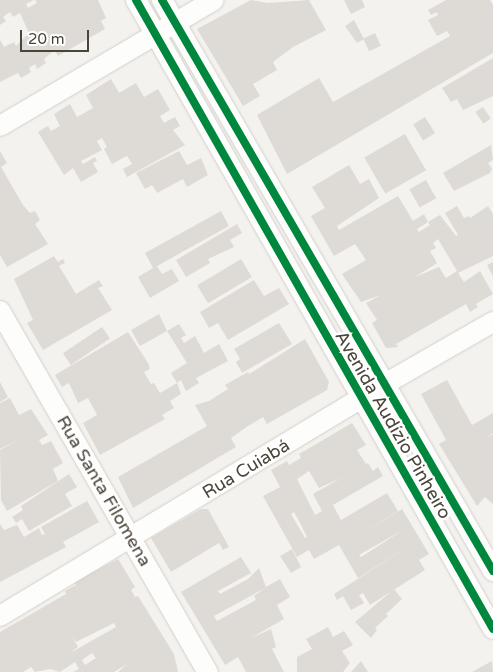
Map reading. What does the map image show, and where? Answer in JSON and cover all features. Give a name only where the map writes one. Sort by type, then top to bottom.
[{"type":"street","name":"Avenida Audízio Pinheiro","points":[[136,0],[360,399],[493,629]]},
{"type":"street","name":"Avenida Audízio Pinheiro","points":[[162,0],[493,571]]},
{"type":"street","points":[[0,126],[214,0]]},
{"type":"street","points":[[233,172],[255,162]]},
{"type":"street","name":"Rua Santa Filomena","points":[[0,311],[208,672]]},
{"type":"street","name":"Rua Cuiabá","points":[[0,616],[132,538],[383,384],[493,322]]},
{"type":"street","points":[[406,480],[432,467]]},
{"type":"building","points":[[0,0],[34,0],[26,4],[28,8],[37,3],[35,0],[98,0],[106,18],[101,21],[105,29],[58,56],[55,51],[51,53],[44,59],[46,63],[37,69],[35,64],[29,68],[31,72],[21,78],[18,73],[0,82],[0,40],[4,47],[14,42],[16,46],[29,33],[20,13],[13,17],[10,12],[3,17],[6,21],[0,25]]},
{"type":"building","points":[[251,0],[268,3],[309,0],[326,30],[293,47],[273,62],[277,70],[253,84],[260,96],[243,106],[197,29]]},
{"type":"building","points":[[344,0],[362,0],[365,7],[351,14]]},
{"type":"building","points":[[446,0],[490,0],[493,5],[493,53],[287,174],[257,115],[319,78],[333,102],[450,36],[447,31],[437,36],[428,20],[438,15],[437,12],[431,15],[428,10]]},
{"type":"building","points":[[354,20],[364,39],[357,43],[345,26]]},
{"type":"building","points":[[375,33],[381,46],[369,51],[363,38]]},
{"type":"building","points":[[493,58],[493,96],[463,110],[457,99],[451,102],[442,88]]},
{"type":"building","points":[[111,79],[119,93],[136,83],[144,97],[158,89],[170,110],[160,116],[164,123],[175,117],[180,126],[173,130],[185,145],[127,177],[123,169],[132,164],[127,156],[112,164],[104,149],[107,147],[102,138],[97,141],[102,150],[81,161],[83,164],[95,157],[97,161],[93,163],[98,172],[81,182],[73,168],[64,175],[38,132],[48,126],[51,131],[60,126],[54,114],[70,104],[77,117],[93,108],[86,95]]},
{"type":"building","points":[[483,107],[491,119],[483,124],[476,112]]},
{"type":"building","points":[[425,117],[435,133],[423,141],[413,124]]},
{"type":"building","points":[[405,134],[426,170],[385,194],[364,158]]},
{"type":"building","points":[[491,145],[493,160],[488,163],[492,169],[490,173],[454,191],[443,173]]},
{"type":"building","points":[[0,151],[7,163],[1,167],[23,205],[30,213],[35,211],[40,220],[35,224],[48,244],[7,267],[0,255]]},
{"type":"building","points":[[179,151],[187,165],[201,158],[208,175],[187,187],[183,179],[157,193],[152,185],[145,189],[136,173]]},
{"type":"building","points":[[349,165],[360,184],[369,179],[379,198],[337,226],[339,230],[398,196],[413,221],[424,214],[428,222],[440,215],[456,236],[458,235],[445,213],[457,206],[464,218],[469,216],[470,218],[488,206],[493,214],[493,256],[458,273],[464,282],[480,271],[493,294],[476,304],[478,307],[470,312],[466,304],[396,344],[398,347],[386,348],[372,323],[377,320],[366,303],[381,295],[361,302],[342,274],[366,260],[355,244],[334,256],[311,216],[325,208],[312,187]],"holes":[[[428,222],[430,225],[419,232],[417,229]],[[438,239],[457,271],[446,278],[439,267],[415,277],[437,263],[430,251],[436,248],[433,243]]]},
{"type":"building","points":[[426,180],[436,198],[420,208],[409,189]]},
{"type":"building","points":[[221,211],[229,226],[157,266],[162,274],[172,269],[179,281],[150,298],[138,277],[153,268],[145,253]]},
{"type":"building","points":[[237,224],[242,233],[230,240],[234,247],[208,259],[210,263],[186,277],[176,260]]},
{"type":"building","points":[[54,256],[58,262],[63,259],[65,263],[59,266],[76,294],[99,280],[103,286],[98,288],[112,310],[43,350],[27,323],[33,320],[14,279]]},
{"type":"building","points":[[241,259],[252,277],[208,303],[197,285]]},
{"type":"building","points":[[493,262],[493,276],[487,265]]},
{"type":"building","points":[[254,280],[264,296],[279,288],[289,304],[228,340],[218,323],[209,328],[200,312]]},
{"type":"building","points":[[159,314],[167,331],[140,346],[131,330]]},
{"type":"building","points":[[279,323],[292,344],[242,373],[236,362],[240,359],[234,349]]},
{"type":"building","points":[[179,324],[186,335],[181,338],[184,343],[195,336],[204,353],[219,344],[228,361],[196,378],[199,383],[186,391],[181,380],[177,383],[171,373],[187,363],[167,331]]},
{"type":"building","points":[[102,327],[110,339],[71,365],[63,353]]},
{"type":"building","points":[[128,332],[148,363],[150,369],[144,372],[151,384],[154,383],[160,393],[177,383],[181,394],[170,401],[174,408],[162,415],[165,419],[100,455],[83,423],[97,415],[88,398],[78,403],[69,383],[62,387],[55,375]]},
{"type":"building","points":[[305,339],[329,382],[327,390],[267,424],[263,417],[248,426],[231,438],[236,447],[133,508],[118,477],[207,426],[195,405],[209,401],[228,389],[225,385],[248,372],[249,374]]},
{"type":"building","points":[[447,380],[472,425],[493,413],[493,433],[485,438],[493,434],[493,504],[485,497],[477,506],[439,444],[446,440],[421,394]]},
{"type":"building","points":[[0,382],[8,397],[0,402]]},
{"type":"building","points":[[10,398],[19,415],[31,409],[48,435],[39,440],[42,445],[51,441],[63,463],[53,469],[58,481],[7,511],[1,500],[0,450],[18,440],[0,449],[0,403]]},
{"type":"building","points":[[352,423],[366,445],[357,450],[373,471],[378,467],[383,476],[333,505],[341,520],[387,493],[398,511],[351,540],[402,509],[429,554],[419,560],[425,570],[370,605],[363,593],[359,595],[364,603],[351,610],[343,596],[337,600],[334,594],[411,545],[358,578],[339,545],[314,559],[309,550],[297,557],[263,496],[280,487],[271,470],[287,461],[289,465],[301,458],[299,454]],"holes":[[[309,471],[319,488],[341,478],[313,494],[322,511],[315,515],[297,479]],[[294,512],[307,537],[305,538],[291,514]],[[403,530],[361,557],[359,555]]]},
{"type":"building","points":[[69,474],[77,487],[65,494],[72,506],[29,531],[22,519],[16,523],[12,517],[23,510],[21,506]]},
{"type":"building","points":[[87,501],[99,522],[63,542],[66,547],[0,582],[0,524],[4,530],[17,525],[24,537],[39,528],[42,535],[45,534],[41,527]]},
{"type":"building","points":[[201,509],[208,509],[229,547],[223,550],[219,543],[171,572],[151,538]]},
{"type":"building","points":[[292,549],[301,567],[291,573],[280,556]]},
{"type":"building","points":[[241,557],[251,573],[218,591],[220,594],[248,579],[259,568],[266,587],[280,579],[290,597],[277,605],[284,619],[251,638],[271,629],[276,647],[272,649],[284,672],[246,672],[238,657],[225,665],[181,592]],"holes":[[[265,588],[254,596],[256,600],[217,621],[214,616]]]},
{"type":"building","points":[[118,559],[135,587],[131,590],[135,597],[138,596],[174,654],[178,672],[118,672],[127,664],[114,672],[73,672],[79,669],[75,662],[60,672],[50,669],[35,672],[31,667],[23,672],[0,672],[0,632],[66,594],[65,591],[76,585],[74,582]],"holes":[[[114,623],[116,627],[70,653],[78,647],[72,637],[76,642]],[[92,653],[96,658],[85,665],[82,660]]]},
{"type":"building","points":[[394,589],[402,599],[386,614],[388,616],[375,628],[377,630],[371,638],[355,622]]},
{"type":"building","points":[[328,627],[333,637],[344,631],[353,645],[342,651],[350,663],[343,672],[297,672],[297,657],[312,649],[306,639]]},
{"type":"building","points":[[361,661],[368,672],[351,672]]},
{"type":"building","points":[[492,661],[493,672],[472,672]]},
{"type":"cycle path","points":[[136,0],[493,629]]},
{"type":"cycle path","points":[[162,0],[493,571]]}]
